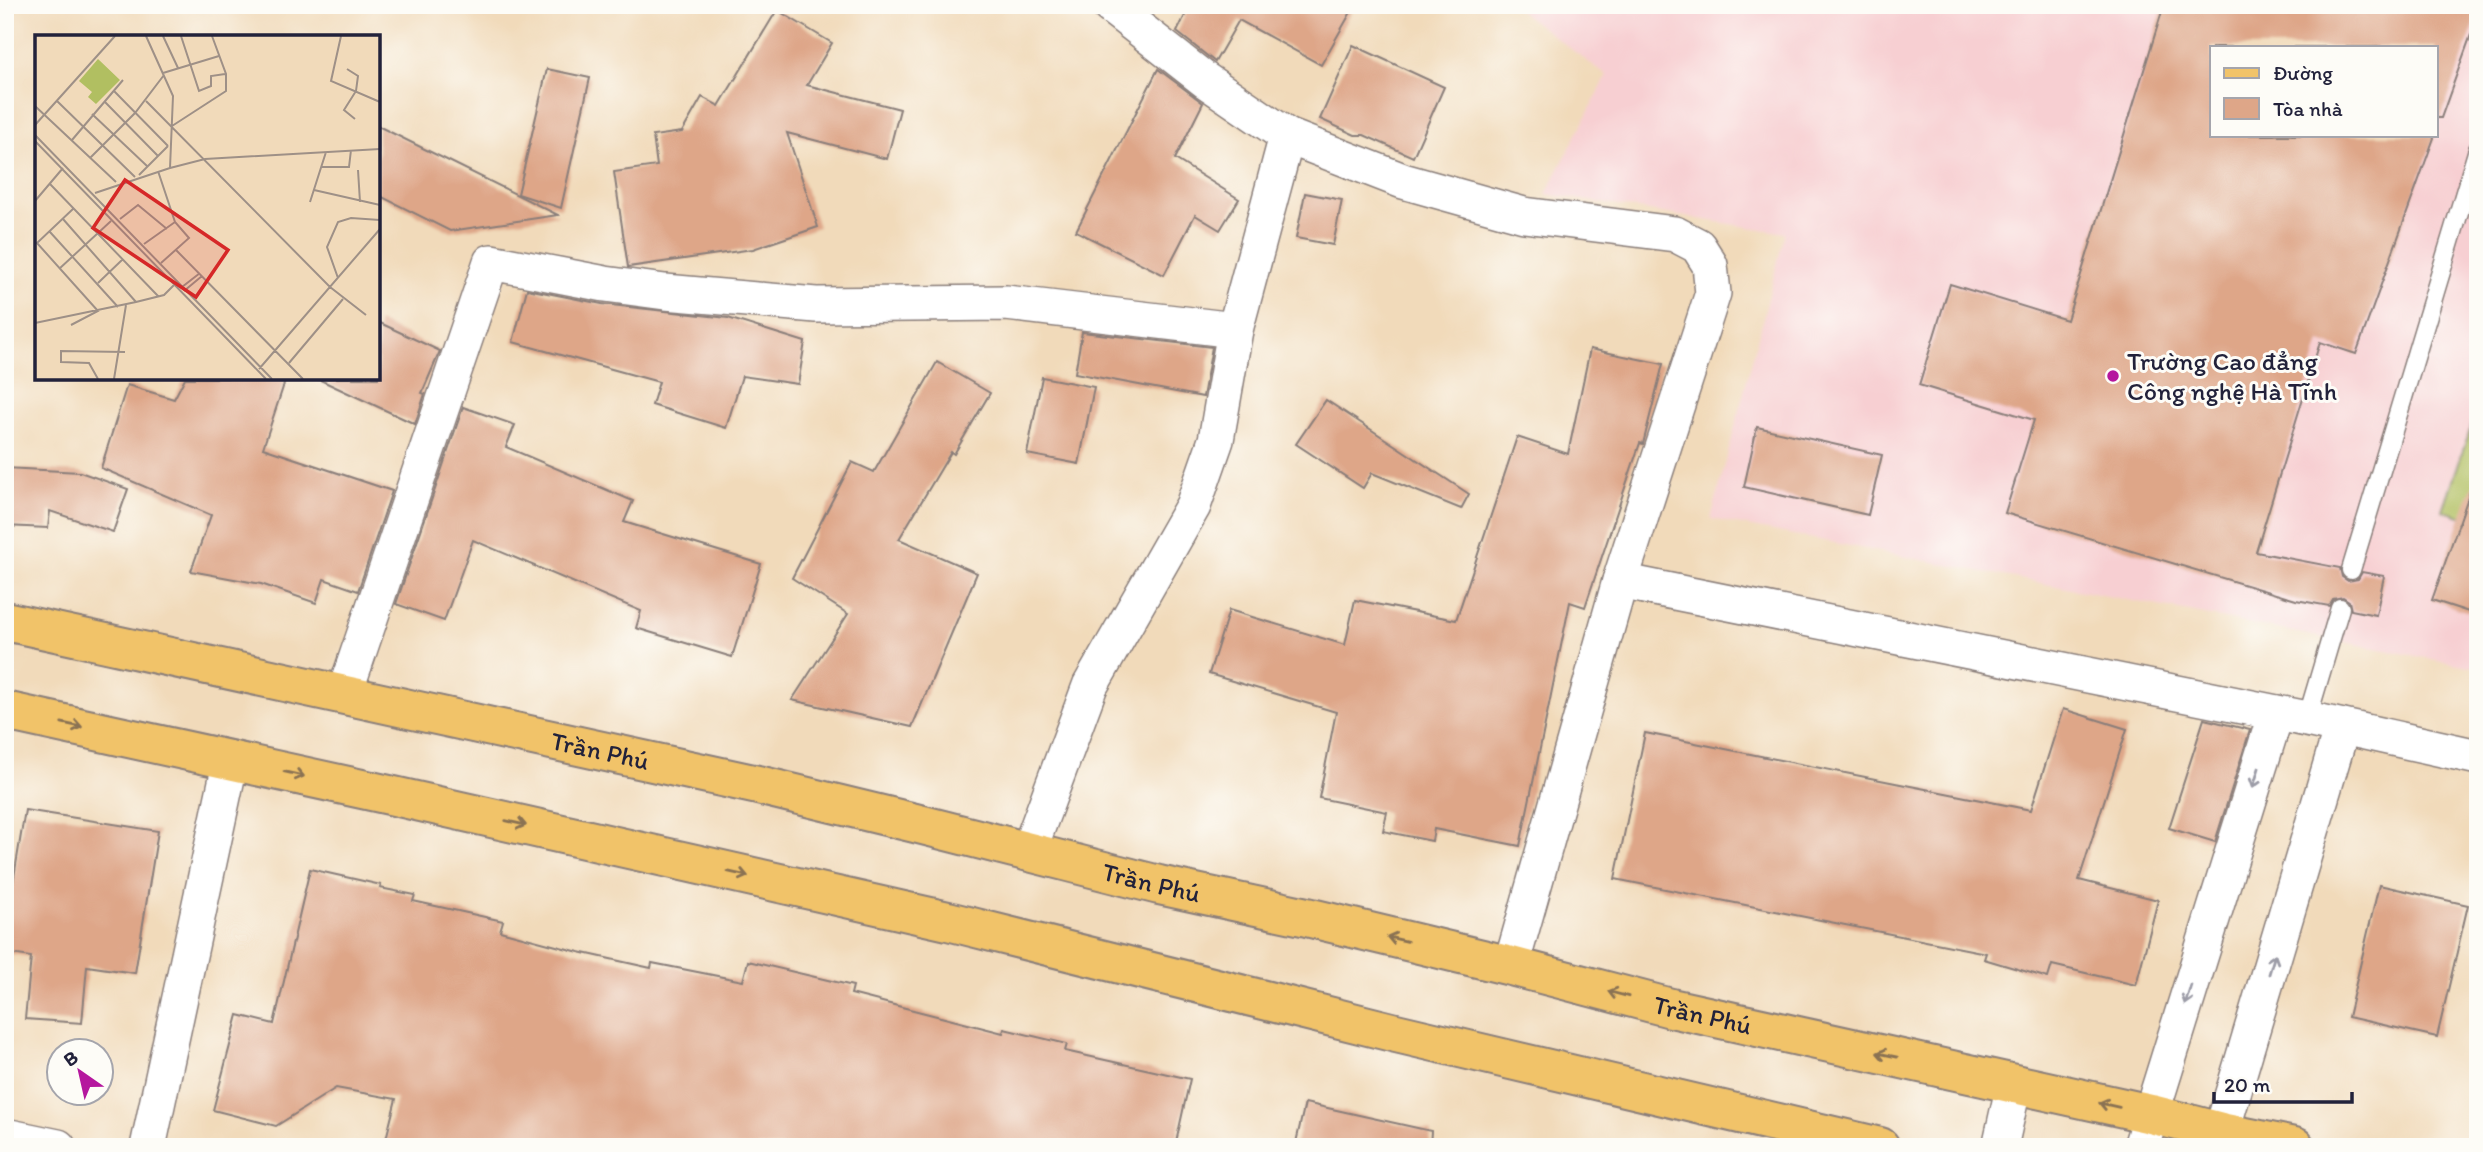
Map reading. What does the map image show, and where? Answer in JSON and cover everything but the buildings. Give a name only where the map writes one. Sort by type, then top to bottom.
[{"type":"main road","name":"Trần Phú","points":[[5,621],[758,785],[1028,853],[1511,966],[1671,1008],[2014,1084],[2146,1130],[2295,1147]]},
{"type":"main road","points":[[5,711],[231,759],[948,921],[1396,1033],[1880,1147]]},
{"type":"street","points":[[1109,5],[1205,80],[1287,136],[1403,181],[1524,215],[1675,234],[1698,246],[1710,265],[1713,293],[1620,581],[1511,966]]},
{"type":"street","points":[[1028,853],[1090,686],[1193,506],[1216,440],[1235,330],[1287,136]]},
{"type":"street","points":[[344,695],[491,262],[605,284],[665,292],[816,305],[1006,303],[1235,330]]},
{"type":"street","points":[[1620,581],[2291,716],[2478,757]]},
{"type":"street","points":[[2146,1130],[2291,716]]},
{"type":"street","points":[[2219,1139],[2342,727]]},
{"type":"street","points":[[148,1147],[231,759]]},
{"type":"street","points":[[2000,1147],[2014,1084]]},
{"type":"street","points":[[5,1136],[58,1147]]},
{"type":"lane","points":[[2351,570],[2478,149]]},
{"type":"lane","points":[[2291,716],[2340,608]]},
{"type":"shaded area","name":"Trường Cao đẳng Công nghệ Hà Tĩnh","points":[[1512,5],[2478,5],[2478,668],[1711,519],[1785,233],[1546,194],[1607,76]]},
{"type":"green space","points":[[2478,406],[2478,522],[2443,510]]},
{"type":"place","name":"Trường Cao đẳng Công nghệ Hà Tĩnh","points":[[2113,376]]}]
